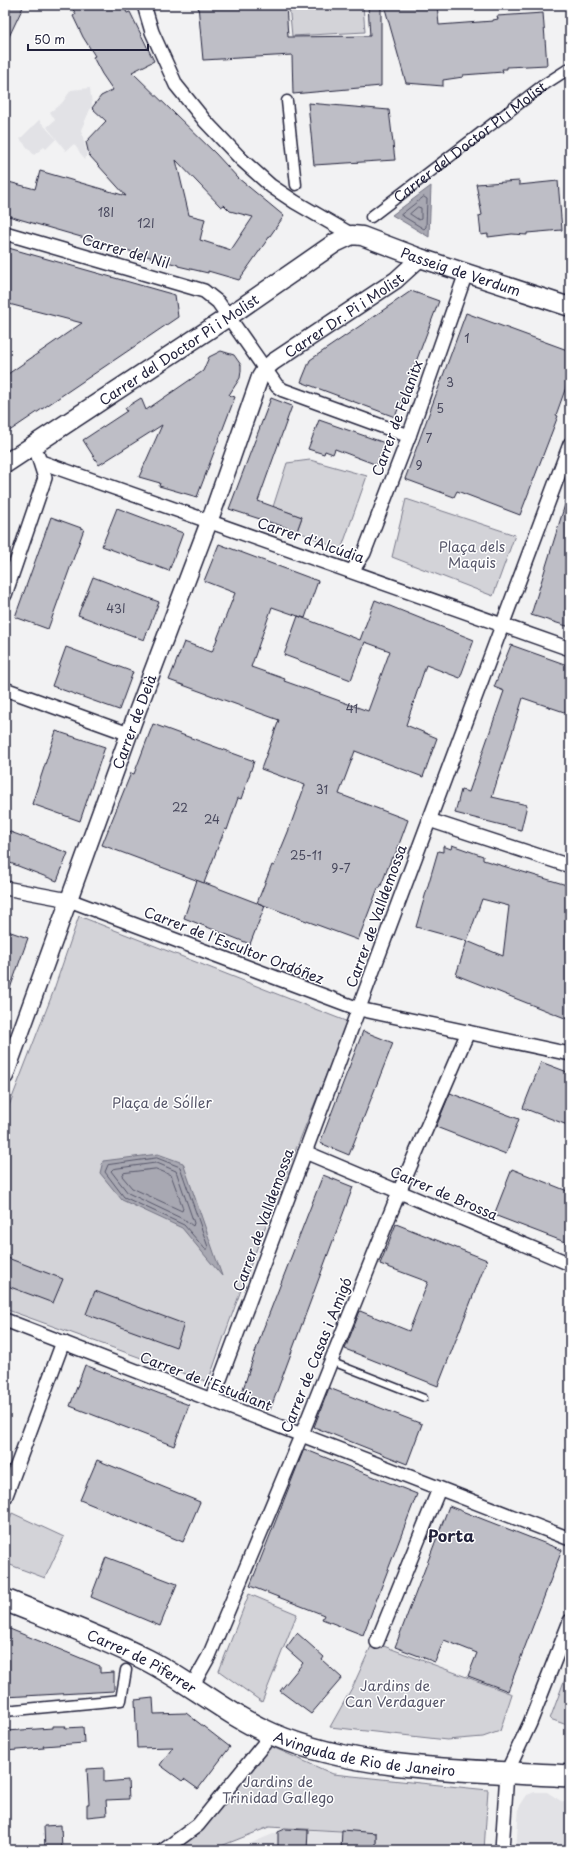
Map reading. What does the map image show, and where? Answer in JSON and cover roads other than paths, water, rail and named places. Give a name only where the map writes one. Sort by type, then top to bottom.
[{"type":"main road","name":"Passeig de Verdum","points":[[352,235],[362,236],[420,258],[570,307]]},
{"type":"main road","name":"Carrer del Doctor Pi i Molist","points":[[5,464],[228,317],[335,243],[352,235]]},
{"type":"main road","name":"Carrer de Piferrer","points":[[5,1600],[148,1661],[216,1704],[272,1734]]},
{"type":"main road","name":"Avinguda de Rio de Janeiro","points":[[272,1734],[312,1748],[362,1760],[463,1770],[570,1776]]},
{"type":"street","points":[[144,5],[152,32],[176,85],[205,121],[242,160],[271,186],[295,202],[352,235]]},
{"type":"street","name":"Carrer del Doctor Pi i Molist","points":[[371,217],[542,86],[570,68]]},
{"type":"street","points":[[287,101],[296,185]]},
{"type":"street","name":"Carrer del Nil","points":[[5,233],[194,287],[212,296],[277,386],[283,390],[409,436]]},
{"type":"street","name":"Carrer Dr. Pi i Molist","points":[[265,369],[396,280],[420,258]]},
{"type":"street","name":"Carrer de Felanitx","points":[[352,571],[364,553],[409,436],[466,273]]},
{"type":"street","name":"Carrer de Deià","points":[[5,1076],[129,734],[209,520],[258,381],[265,369]]},
{"type":"street","name":"Carrer de Valldemossa","points":[[211,1399],[219,1382],[570,444]]},
{"type":"street","points":[[5,595],[45,478],[41,462],[32,446]]},
{"type":"street","name":"Carrer d'Alcúdia","points":[[41,462],[209,520],[570,649]]},
{"type":"street","points":[[5,689],[129,734]]},
{"type":"street","points":[[429,820],[570,866]]},
{"type":"street","name":"Carrer de l'Escultor Ordóñez","points":[[5,888],[70,900],[359,1008],[570,1054]]},
{"type":"street","name":"Carrer de Casas i Amigó","points":[[191,1688],[209,1656],[301,1436],[399,1192],[468,1032]]},
{"type":"street","name":"Carrer de Brossa","points":[[305,1152],[570,1264]]},
{"type":"street","name":"Carrer de l'Estudiant","points":[[5,1320],[570,1539]]},
{"type":"street","points":[[5,1498],[63,1342]]},
{"type":"street","points":[[376,1642],[439,1488]]},
{"type":"street","points":[[502,1850],[507,1772],[530,1723],[570,1621]]},
{"type":"street","points":[[5,1711],[120,1700],[126,1670]]},
{"type":"street","name":"Avinguda de Rio de Janeiro","points":[[164,1850],[198,1825],[272,1734]]},
{"type":"lane","points":[[330,1361],[424,1398]]},
{"type":"water","points":[[431,186],[429,237],[392,215]]},
{"type":"water","points":[[158,1154],[183,1163],[222,1276],[182,1228],[122,1200],[100,1173],[103,1161]]},
{"type":"district","name":"Porta","points":[[451,1535]]},
{"type":"park label","name":"Plaça dels Maquis","points":[[472,554]]},
{"type":"park label","name":"Plaça de Sóller","points":[[162,1102]]},
{"type":"park label","name":"Jardins de Can Verdaguer","points":[[395,1694]]},
{"type":"park label","name":"Jardins de Trinidad Gallego","points":[[278,1790]]}]
